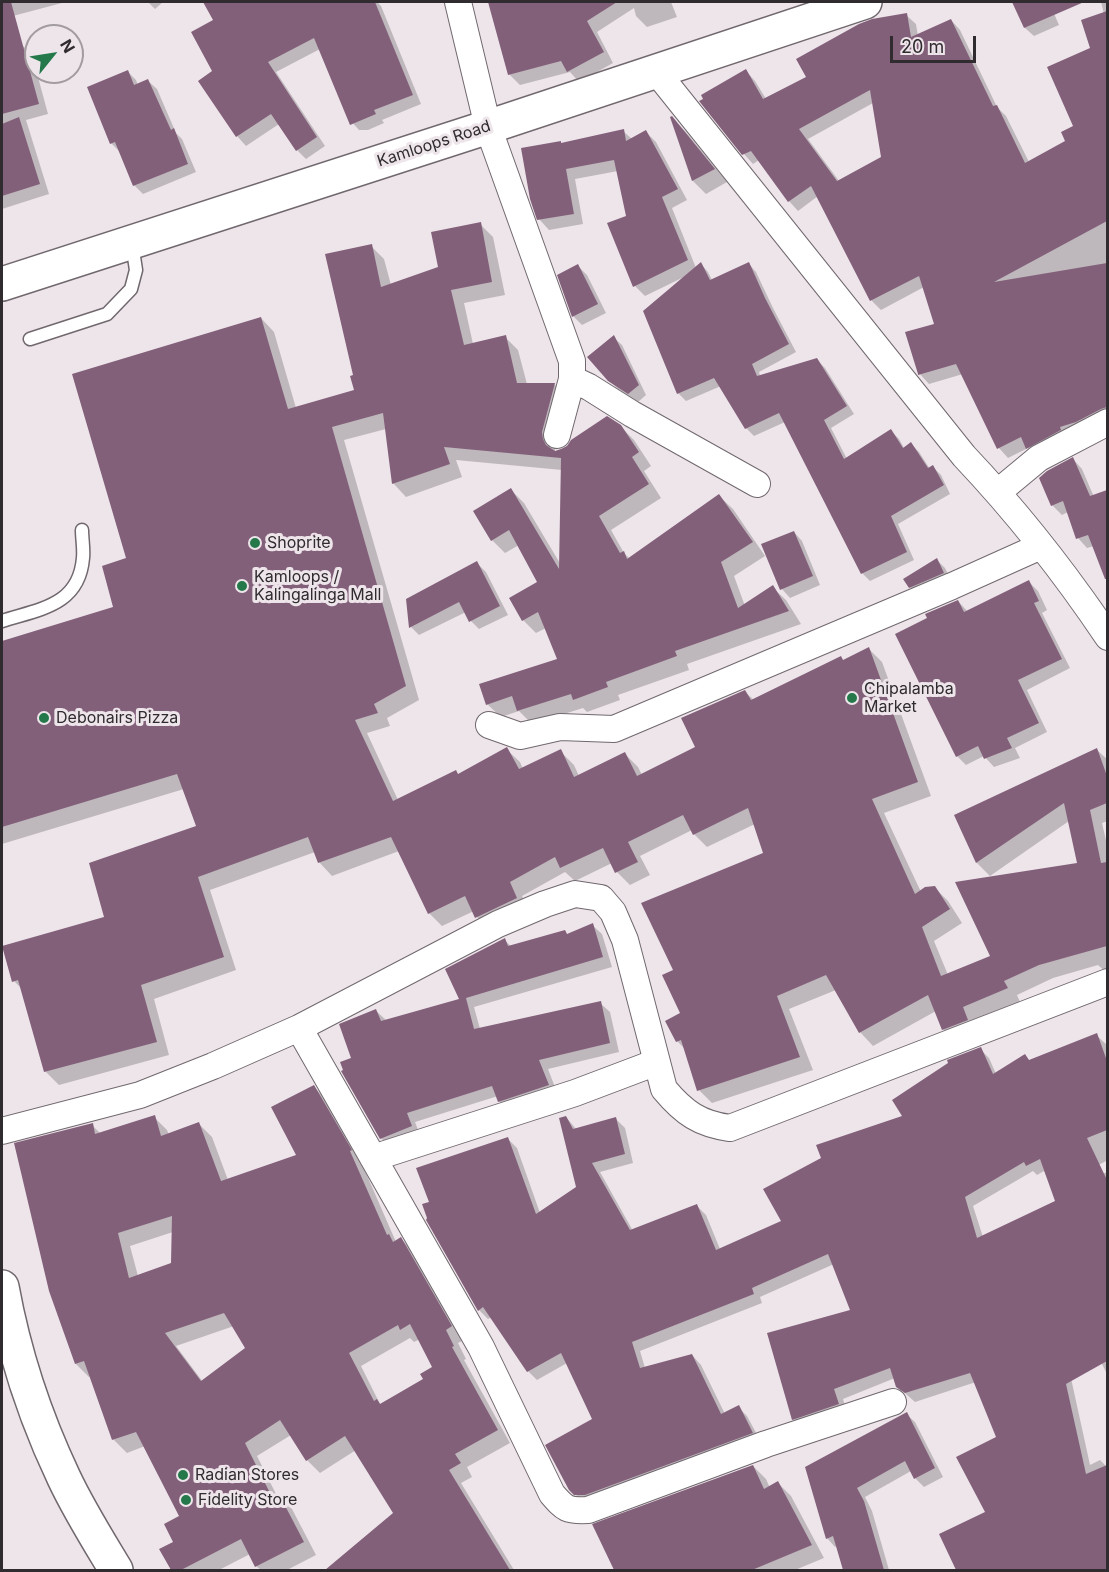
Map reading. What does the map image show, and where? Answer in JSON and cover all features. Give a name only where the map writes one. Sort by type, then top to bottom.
[{"type":"main road","name":"Kamloops Road","points":[[2,284],[865,2]]},
{"type":"main road","points":[[2,1287],[22,1372],[41,1426],[64,1480],[116,1570]]},
{"type":"street","points":[[458,2],[488,127],[572,361],[572,379],[556,435]]},
{"type":"street","points":[[655,70],[964,456],[998,492],[1088,608],[1107,637]]},
{"type":"street","points":[[572,379],[757,484]]},
{"type":"street","points":[[998,492],[1039,458],[1107,422]]},
{"type":"street","points":[[489,725],[520,736],[560,727],[614,729],[1041,546]]},
{"type":"street","points":[[2,1131],[140,1095],[213,1066],[299,1028],[498,924],[575,894],[601,898],[613,912],[625,940],[664,1089],[677,1106],[696,1119],[713,1126],[730,1128],[1107,982]]},
{"type":"street","points":[[299,1028],[481,1347],[552,1494],[562,1506],[573,1511],[588,1510],[766,1444],[893,1402]]},
{"type":"street","points":[[373,1158],[575,1092],[657,1062]]},
{"type":"lane","points":[[30,339],[108,314],[131,289],[136,270],[132,242]]},
{"type":"lane","points":[[2,621],[55,604],[69,595],[80,575],[84,557],[82,530]]},
{"type":"building","points":[[2,2],[11,2],[24,49],[24,84],[34,84],[39,104],[2,114]]},
{"type":"building","points":[[203,2],[375,2],[413,95],[374,110],[376,114],[350,125],[314,38],[268,62],[317,137],[296,151],[271,114],[236,137],[198,81],[212,71],[191,32],[213,20]]},
{"type":"building","points":[[488,2],[617,2],[587,21],[604,52],[567,72],[561,61],[508,75]]},
{"type":"building","points":[[1012,2],[1084,2],[1024,28]]},
{"type":"building","points":[[1107,11],[1107,221],[994,282],[1107,263],[1107,407],[1060,427],[1061,430],[1026,449],[1021,437],[997,449],[956,364],[918,375],[905,332],[934,324],[919,276],[870,301],[811,186],[788,202],[751,151],[742,155],[699,101],[703,99],[701,95],[746,69],[763,99],[806,77],[796,59],[872,19],[907,13],[911,37],[951,19],[993,106],[997,105],[1025,163],[1065,141],[1061,132],[1073,126],[1047,67],[1090,48],[1081,20]],"holes":[[[870,90],[881,157],[837,181],[799,129]]]},
{"type":"building","points":[[128,70],[134,85],[148,79],[171,130],[174,128],[188,164],[133,186],[115,142],[110,144],[87,87]]},
{"type":"building","points":[[672,116],[715,169],[692,181],[670,117]]},
{"type":"building","points":[[19,117],[40,184],[2,196],[2,124]]},
{"type":"building","points":[[624,129],[626,141],[646,130],[678,189],[662,197],[688,260],[633,287],[607,223],[626,216],[614,160],[566,169],[574,214],[537,220],[530,199],[521,148],[561,141],[561,143]]},
{"type":"building","points":[[481,222],[492,282],[451,290],[464,345],[506,335],[517,383],[555,383],[542,432],[546,445],[555,451],[567,446],[571,440],[607,416],[621,425],[639,452],[632,457],[649,484],[599,516],[620,553],[624,551],[627,559],[719,494],[753,542],[721,562],[738,608],[773,585],[789,611],[675,651],[677,656],[606,682],[608,687],[573,700],[571,694],[517,711],[512,696],[486,705],[479,684],[557,659],[538,612],[522,621],[509,598],[537,582],[509,530],[491,541],[473,511],[511,488],[559,569],[561,458],[444,447],[450,464],[392,484],[383,413],[332,427],[406,686],[374,704],[378,713],[355,720],[393,801],[456,770],[458,774],[507,747],[519,769],[561,749],[574,777],[625,752],[637,776],[695,747],[681,718],[745,690],[751,700],[841,656],[843,660],[869,647],[918,782],[872,799],[915,894],[925,887],[935,886],[950,909],[922,927],[941,976],[990,956],[955,882],[1077,863],[1064,803],[976,863],[954,815],[1097,748],[1107,776],[1107,803],[1090,810],[1101,863],[1107,862],[1107,946],[1039,965],[1004,981],[1008,988],[963,1007],[968,1020],[942,1030],[928,995],[859,1033],[826,975],[777,996],[800,1057],[697,1091],[681,1040],[676,1042],[665,1021],[680,1013],[662,975],[673,970],[641,903],[763,853],[748,808],[693,835],[683,815],[628,842],[638,862],[615,873],[603,848],[560,868],[555,857],[510,882],[517,898],[475,918],[465,896],[428,914],[391,837],[318,863],[308,837],[198,877],[224,957],[141,985],[157,1042],[44,1072],[18,980],[12,982],[2,946],[104,917],[89,863],[196,826],[177,774],[2,827],[2,641],[113,607],[102,566],[126,558],[72,374],[261,317],[288,409],[354,390],[350,376],[353,375],[325,254],[372,244],[381,287],[438,267],[431,232]]},
{"type":"building","points":[[701,262],[710,280],[749,262],[789,344],[752,364],[757,376],[817,358],[847,406],[824,420],[844,459],[891,429],[903,448],[911,442],[928,468],[933,465],[944,485],[891,516],[907,552],[861,574],[779,413],[745,429],[714,378],[677,394],[643,311]]},
{"type":"building","points":[[578,264],[598,304],[572,317],[557,275]]},
{"type":"building","points":[[614,335],[639,385],[628,394],[608,381],[587,357]]},
{"type":"building","points":[[1073,457],[1090,496],[1107,490],[1107,579],[1105,579],[1088,535],[1076,539],[1063,501],[1051,506],[1039,478]]},
{"type":"building","points":[[794,531],[813,576],[780,590],[761,544]]},
{"type":"building","points":[[937,558],[944,573],[909,588],[903,579]]},
{"type":"building","points":[[477,561],[500,606],[469,622],[459,602],[409,628],[406,599]]},
{"type":"building","points":[[1029,580],[1039,601],[1034,603],[1062,659],[1018,680],[1039,723],[1007,738],[1012,748],[984,759],[978,746],[956,757],[895,634],[927,618],[925,614],[958,600],[964,612]]},
{"type":"building","points":[[593,923],[603,957],[466,998],[474,1029],[601,1001],[610,1043],[539,1060],[549,1085],[498,1102],[492,1086],[407,1113],[412,1126],[380,1139],[341,1071],[343,1070],[340,1062],[351,1058],[339,1024],[376,1009],[381,1021],[459,999],[445,969],[505,938],[508,946],[565,930],[567,934]]},
{"type":"building","points":[[1097,1033],[1107,1061],[1107,1130],[1087,1138],[1107,1180],[1107,1361],[1066,1384],[1086,1474],[1107,1465],[1107,1570],[956,1570],[939,1534],[985,1512],[956,1457],[996,1437],[970,1373],[905,1393],[896,1387],[890,1368],[834,1389],[839,1404],[792,1420],[767,1333],[850,1310],[828,1254],[752,1288],[754,1294],[632,1342],[640,1368],[692,1354],[721,1414],[739,1405],[753,1433],[585,1495],[574,1495],[569,1490],[545,1445],[592,1419],[561,1353],[527,1372],[483,1307],[478,1311],[426,1220],[422,1204],[429,1202],[416,1168],[508,1137],[536,1214],[576,1187],[559,1118],[566,1116],[573,1129],[616,1117],[625,1154],[592,1163],[630,1230],[697,1204],[716,1250],[781,1221],[763,1189],[821,1158],[816,1145],[902,1116],[892,1100],[948,1063],[947,1060],[981,1047],[993,1074],[1025,1054],[1029,1060]],"holes":[[[1040,1159],[1055,1201],[977,1238],[965,1197],[1024,1162],[1026,1166]]]},
{"type":"building","points":[[314,1085],[352,1150],[350,1151],[387,1235],[389,1234],[393,1242],[401,1237],[452,1326],[446,1330],[454,1346],[452,1347],[498,1430],[455,1454],[461,1463],[449,1470],[510,1570],[325,1570],[393,1513],[345,1436],[306,1461],[280,1420],[245,1443],[271,1495],[279,1494],[304,1542],[255,1567],[241,1539],[181,1570],[171,1570],[159,1549],[173,1542],[164,1524],[179,1516],[136,1432],[112,1440],[84,1361],[75,1364],[49,1291],[14,1143],[93,1123],[95,1134],[155,1115],[161,1136],[199,1122],[221,1181],[296,1155],[271,1107]],"holes":[[[172,1216],[171,1263],[129,1278],[118,1233]],[[224,1313],[245,1348],[201,1381],[165,1333]],[[410,1324],[432,1367],[420,1374],[423,1379],[380,1404],[377,1399],[374,1401],[349,1353],[398,1325],[400,1330]]]},
{"type":"building","points":[[907,1412],[935,1468],[914,1479],[905,1461],[857,1488],[864,1501],[884,1570],[843,1570],[833,1536],[826,1539],[805,1467]]},
{"type":"building","points":[[753,1465],[764,1489],[778,1481],[812,1545],[752,1570],[614,1570],[592,1524]]},
{"type":"place","name":"Shoprite","points":[[255,543]]},
{"type":"place","name":"Kamloops / Kalingalinga Mall","points":[[242,586]]},
{"type":"place","name":"Chipalamba Market","points":[[852,698]]},
{"type":"place","name":"Debonairs Pizza","points":[[44,718]]},
{"type":"place","name":"Radian Stores","points":[[183,1475]]},
{"type":"place","name":"Fidelity Store","points":[[186,1500]]}]
